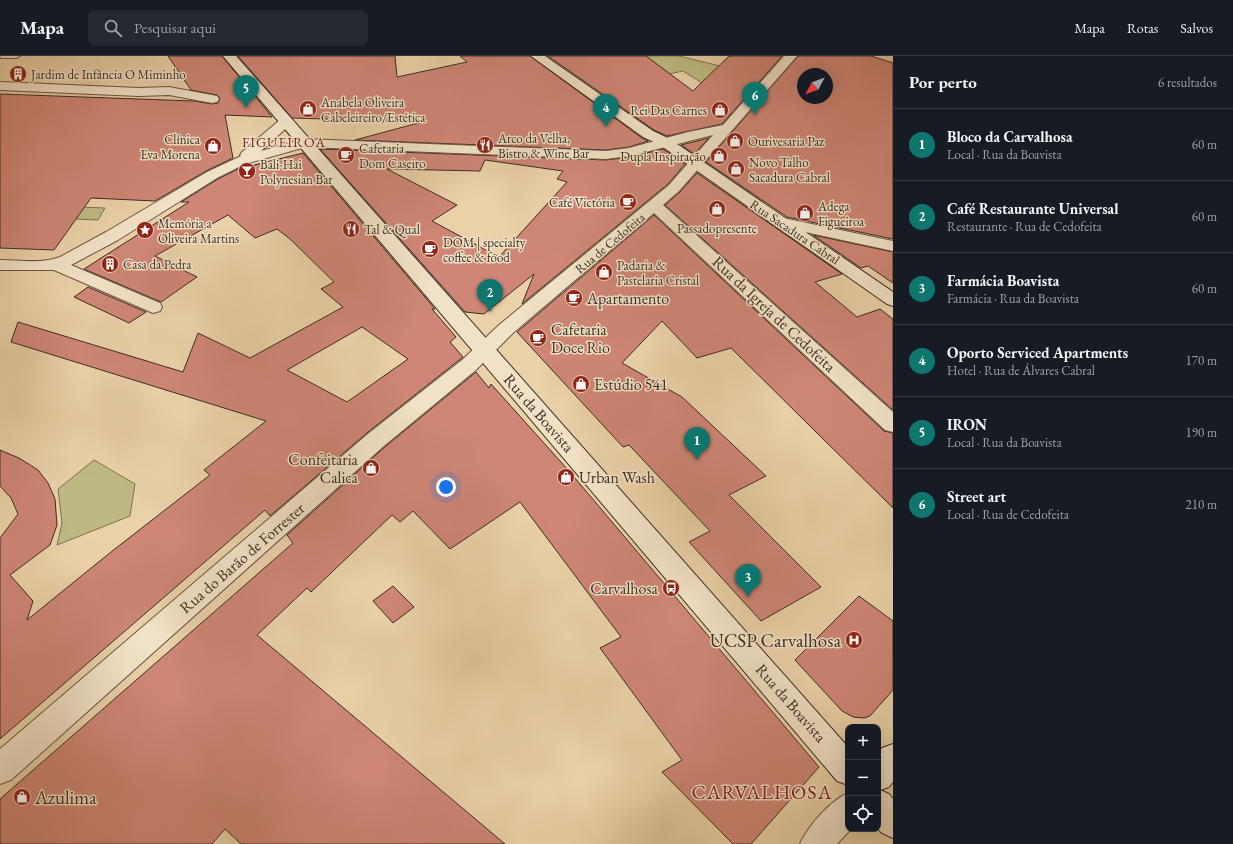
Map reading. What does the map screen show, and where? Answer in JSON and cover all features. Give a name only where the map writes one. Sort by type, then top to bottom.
[{"type":"street","name":"Rua da Boavista","points":[[229,56],[845,767]]},
{"type":"street","name":"Rua Sacadura Cabral","points":[[537,56],[648,134],[665,142],[893,300]]},
{"type":"street","name":"Rua de Cedofeita","points":[[485,350],[506,329],[674,188],[697,164],[787,57]]},
{"type":"street","points":[[0,86],[139,92],[169,90],[212,99]]},
{"type":"street","points":[[240,161],[272,136],[286,122]]},
{"type":"street","points":[[0,266],[56,264],[78,256],[212,175],[240,161],[305,143],[606,155],[630,152],[665,142],[727,128]]},
{"type":"street","name":"Rua da Igreja de Cedofeita","points":[[654,205],[893,424]]},
{"type":"street","points":[[783,224],[893,246]]},
{"type":"street","points":[[56,264],[153,307]]},
{"type":"street","name":"Rua do Barão de Forrester","points":[[0,769],[377,439],[469,365],[485,350]]},
{"type":"street","points":[[881,773],[893,759]]},
{"type":"street","points":[[881,808],[893,822]]},
{"type":"street","points":[[816,844],[845,813]]},
{"type":"lane","points":[[1,56],[16,56]]},
{"type":"shaded area","points":[[620,56],[679,56],[724,67],[705,85],[683,71],[655,77]]},
{"type":"shaded area","points":[[0,204],[105,208],[98,220],[0,216]]},
{"type":"shaded area","points":[[94,460],[135,484],[130,516],[57,545],[62,523],[58,489]]},
{"type":"building","points":[[168,56],[222,56],[272,117],[225,115],[233,158],[206,171],[155,201],[91,198],[54,250],[0,248],[0,94],[194,101],[212,104],[218,103],[220,98],[217,95],[191,90]]},
{"type":"building","points":[[238,56],[395,56],[397,77],[467,62],[460,56],[530,56],[648,141],[629,147],[606,150],[355,140],[422,122],[292,118]]},
{"type":"building","points":[[548,56],[646,56],[693,91],[729,56],[782,56],[722,124],[667,136],[654,130]]},
{"type":"building","points":[[798,56],[871,56],[893,63],[893,239],[787,217],[706,162]]},
{"type":"building","points":[[709,138],[694,154],[681,145]]},
{"type":"building","points":[[320,149],[606,160],[630,157],[663,149],[685,164],[668,184],[522,304],[534,274],[484,314],[465,312]],"holes":[[[485,160],[563,171],[557,179],[567,182],[499,257],[432,221],[457,205],[387,169],[480,171]]]},
{"type":"building","points":[[303,153],[435,309],[432,309],[456,337],[450,342],[463,357],[368,432],[270,516],[265,510],[0,739],[0,538],[18,514],[11,498],[0,486],[0,450],[19,458],[38,470],[48,483],[55,499],[57,525],[50,545],[10,575],[33,601],[27,620],[210,475],[204,470],[266,421],[11,342],[18,322],[183,372],[198,333],[250,358],[343,307],[321,289],[334,282],[290,239],[277,229],[255,238],[228,215],[155,256],[197,277],[161,302],[84,269],[189,202],[181,202],[218,179],[238,169]],"holes":[[[362,327],[408,359],[347,402],[287,370]]]},
{"type":"building","points":[[697,173],[842,274],[815,282],[857,317],[880,309],[893,319],[893,410],[665,205],[680,192]]},
{"type":"building","points":[[654,215],[884,431],[893,433],[893,508],[731,348],[697,358],[662,321],[622,363],[682,397],[766,476],[729,495],[821,587],[761,621],[689,542],[710,531],[629,445],[623,447],[517,332]]},
{"type":"building","points":[[813,235],[893,252],[893,283],[868,266],[861,268]]},
{"type":"building","points":[[88,287],[146,312],[129,323],[74,297]]},
{"type":"building","points":[[476,372],[489,388],[491,384],[569,471],[819,767],[751,844],[733,844],[662,772],[682,760],[600,648],[621,637],[520,502],[450,549],[413,511],[400,522],[392,515],[311,592],[307,588],[257,635],[505,844],[241,844],[225,829],[212,844],[0,844],[0,799],[293,543],[287,535],[386,446]]},
{"type":"building","points":[[393,586],[414,607],[393,623],[373,601]]},
{"type":"building","name":"UCSP Carvalhosa","points":[[859,596],[893,621],[893,690],[870,716],[864,718],[853,717],[842,711],[795,660]]},
{"type":"place","name":"Jardim de Infância O Miminho","points":[[18,74]]},
{"type":"place","name":"IRON","points":[[246,108]]},
{"type":"place","name":"Anabela Oliveira Cabeleireiro/Estética","points":[[308,109]]},
{"type":"place","name":"Rei Das Carnes","points":[[720,110]]},
{"type":"place","name":"Street art","points":[[755,115]]},
{"type":"place","name":"Oporto Serviced Apartments","points":[[606,127]]},
{"type":"place","name":"Ourivesaria Paz","points":[[735,141]]},
{"type":"place","name":"Arco da Velha, Bistro & Wine Bar","points":[[485,145]]},
{"type":"place","name":"Clínica Eva Morena","points":[[213,146]]},
{"type":"place","name":"Cafetaria Dom Caseiro","points":[[346,155]]},
{"type":"place","name":"Dupla Inspiração","points":[[719,156]]},
{"type":"place","name":"Novo Talho Sacadura Cabral","points":[[736,169]]},
{"type":"place","name":"Bali-Hai Polynesian Bar","points":[[247,171]]},
{"type":"place","name":"Café Victória","points":[[628,202]]},
{"type":"place","name":"Passadopresente","points":[[717,209]]},
{"type":"place","name":"Adega Figueiroa","points":[[805,213]]},
{"type":"place","name":"Tal & Qual","points":[[351,229]]},
{"type":"place","name":"Memória a Oliveira Martins","points":[[145,230]]},
{"type":"place","name":"DOM | specialty coffee & food","points":[[430,249]]},
{"type":"place","name":"Casa da Pedra","points":[[110,264]]},
{"type":"place","name":"Padaria & Pastelaria Cristal","points":[[604,272]]},
{"type":"place","name":"Apartamento","points":[[574,298]]},
{"type":"place","name":"Café Restaurante Universal","points":[[490,312]]},
{"type":"place","name":"Cafetaria Doce Rio","points":[[538,338]]},
{"type":"place","name":"Estúdio 541","points":[[581,384]]},
{"type":"place","name":"Bloco da Carvalhosa","points":[[697,460]]},
{"type":"place","name":"Confeitaria Calica","points":[[371,468]]},
{"type":"place","name":"Urban Wash","points":[[566,477]]},
{"type":"place","name":"Carvalhosa","points":[[671,588]]},
{"type":"place","name":"Farmácia Boavista","points":[[748,597]]},
{"type":"place","name":"UCSP Carvalhosa","points":[[854,640]]},
{"type":"place","name":"Azulima","points":[[22,797]]},
{"type":"district","name":"FIGUEIROA","points":[[284,142]]},
{"type":"district","name":"CARVALHOSA","points":[[762,792]]}]
